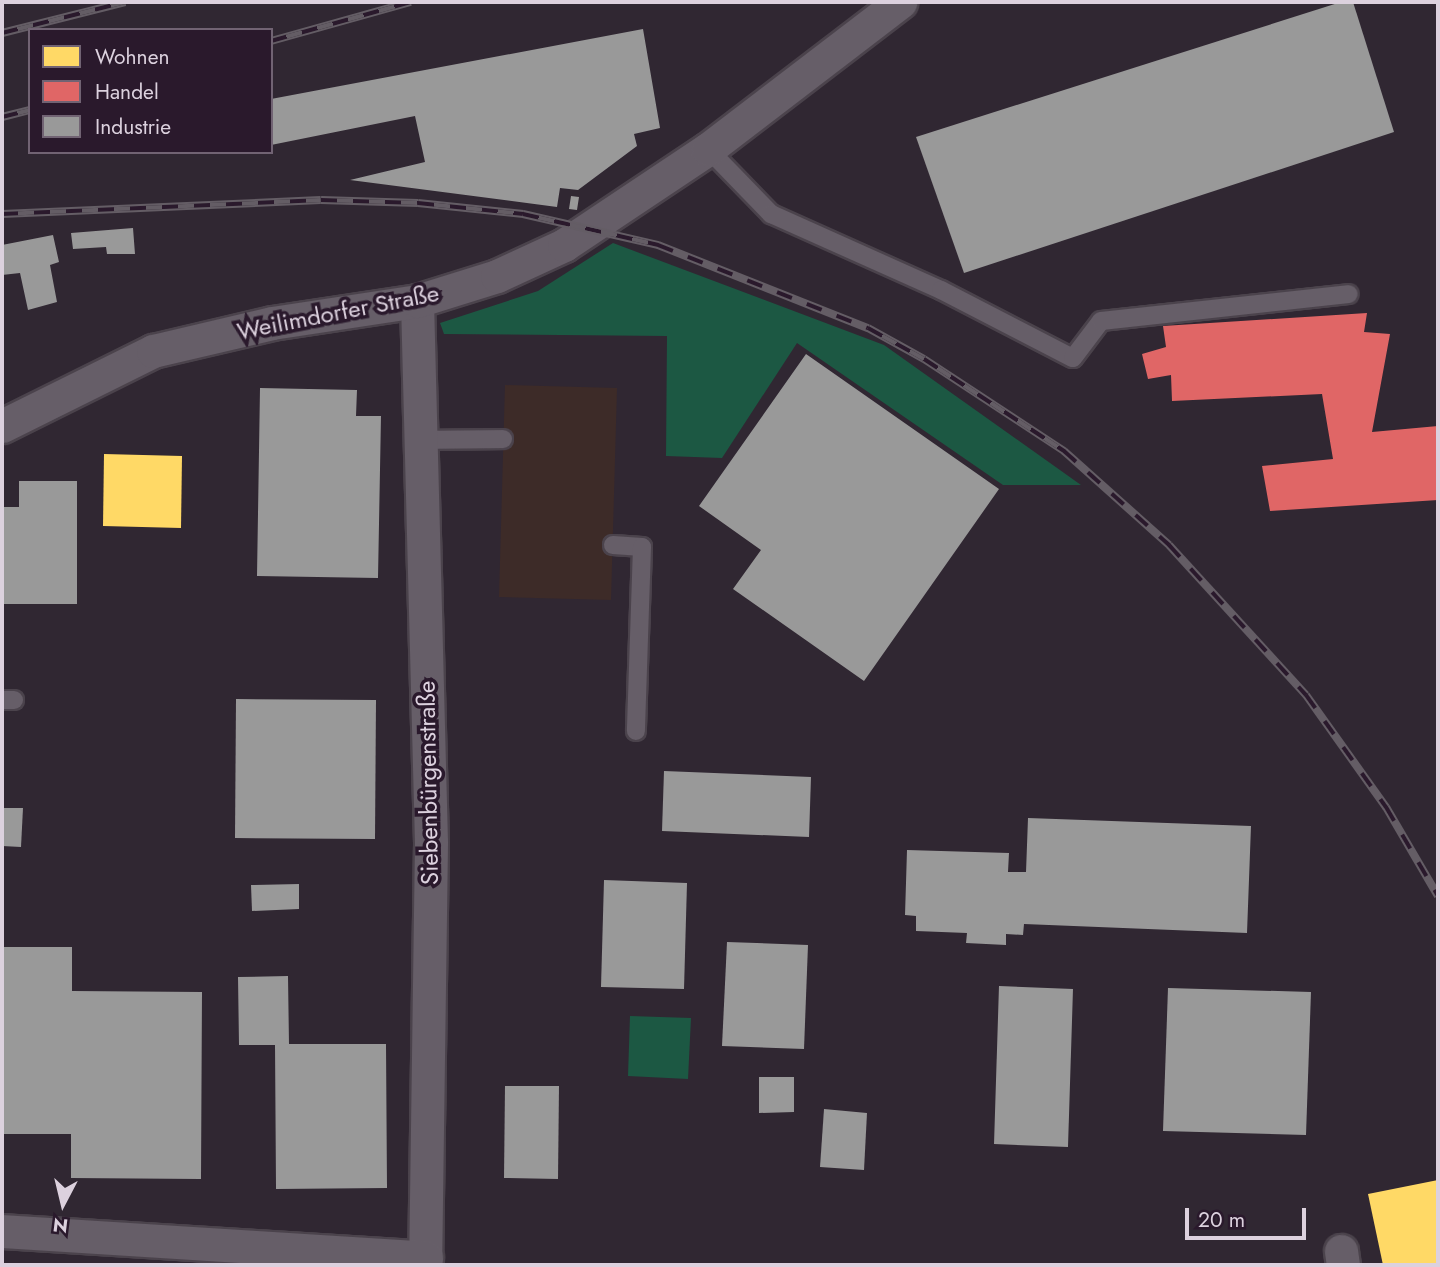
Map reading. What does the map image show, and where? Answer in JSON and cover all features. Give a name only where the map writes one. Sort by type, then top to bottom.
[{"type":"street","name":"Weilimdorfer Straße","points":[[2,426],[153,351],[272,323],[417,301],[497,276],[564,245],[708,149],[900,2]]},
{"type":"street","name":"Siebenbürgenstraße","points":[[417,301],[431,842],[425,1262]]},
{"type":"street","points":[[2,1231],[425,1262]]},
{"type":"lane","points":[[708,149],[771,214],[941,290],[1073,358],[1101,321],[1349,293]]},
{"type":"lane","points":[[421,440],[503,439]]},
{"type":"lane","points":[[612,545],[642,547],[636,731]]},
{"type":"shaded area","points":[[505,385],[617,388],[611,600],[499,597]]},
{"type":"green space","points":[[613,243],[884,345],[1081,485],[1003,485],[797,343],[722,458],[666,456],[667,336],[444,334],[440,323],[538,291]]},
{"type":"green space","points":[[630,1016],[691,1018],[688,1079],[628,1076]]},
{"type":"building: Wohnen","points":[[104,454],[182,456],[181,528],[103,526]]},
{"type":"building: Wohnen","points":[[1438,1180],[1438,1265],[1383,1265],[1368,1194]]},
{"type":"building: Handel","points":[[1367,313],[1364,332],[1390,334],[1372,432],[1438,426],[1438,500],[1270,511],[1262,466],[1333,459],[1322,394],[1172,401],[1171,375],[1148,379],[1142,354],[1166,347],[1163,326]]},
{"type":"building: Industrie","points":[[1341,2],[1353,2],[1394,132],[964,273],[916,137]]},
{"type":"building: Industrie","points":[[643,29],[660,128],[634,134],[637,146],[578,190],[560,188],[557,207],[350,180],[425,162],[415,116],[273,145],[273,99]]},
{"type":"building: Industrie","points":[[571,196],[579,197],[577,210],[569,209]]},
{"type":"building: Industrie","points":[[133,228],[135,254],[107,254],[106,247],[73,249],[71,233]]},
{"type":"building: Industrie","points":[[53,235],[59,262],[50,265],[57,302],[28,310],[20,273],[2,275],[2,245]]},
{"type":"building: Industrie","points":[[806,354],[999,489],[864,681],[733,589],[761,550],[699,506]]},
{"type":"building: Industrie","points":[[260,388],[357,390],[356,416],[381,416],[378,578],[257,576]]},
{"type":"building: Industrie","points":[[19,481],[77,481],[77,604],[2,604],[2,507],[19,507]]},
{"type":"building: Industrie","points":[[236,699],[376,700],[375,839],[235,838]]},
{"type":"building: Industrie","points":[[664,771],[811,777],[809,837],[662,831]]},
{"type":"building: Industrie","points":[[2,808],[23,808],[21,847],[2,846]]},
{"type":"building: Industrie","points":[[1028,818],[1251,826],[1247,933],[1024,924],[1023,935],[1006,934],[1006,945],[966,943],[967,933],[916,931],[916,916],[905,915],[907,850],[1009,853],[1008,872],[1026,872]]},
{"type":"building: Industrie","points":[[604,880],[687,883],[684,989],[601,987]]},
{"type":"building: Industrie","points":[[299,884],[299,909],[252,911],[251,885]]},
{"type":"building: Industrie","points":[[727,942],[808,945],[804,1049],[722,1046]]},
{"type":"building: Industrie","points":[[2,947],[72,947],[72,991],[202,992],[201,1179],[71,1178],[71,1134],[2,1134]]},
{"type":"building: Industrie","points":[[288,976],[289,1044],[386,1044],[387,1188],[276,1189],[275,1045],[239,1045],[238,977]]},
{"type":"building: Industrie","points":[[999,986],[1073,989],[1068,1147],[994,1144]]},
{"type":"building: Industrie","points":[[1168,988],[1311,992],[1306,1135],[1163,1131]]},
{"type":"building: Industrie","points":[[759,1077],[794,1077],[794,1112],[759,1113]]},
{"type":"building: Industrie","points":[[505,1086],[559,1086],[558,1179],[504,1178]]},
{"type":"building: Industrie","points":[[824,1109],[867,1113],[864,1170],[820,1167]]},
{"type":"railway","points":[[2,33],[125,2]]},
{"type":"railway","points":[[273,40],[411,2]]},
{"type":"railway","points":[[2,117],[28,110]]},
{"type":"railway","points":[[2,214],[321,200],[418,203],[523,214],[658,245],[868,328],[924,359],[1064,451],[1169,545],[1306,695],[1386,807],[1438,896]]}]
